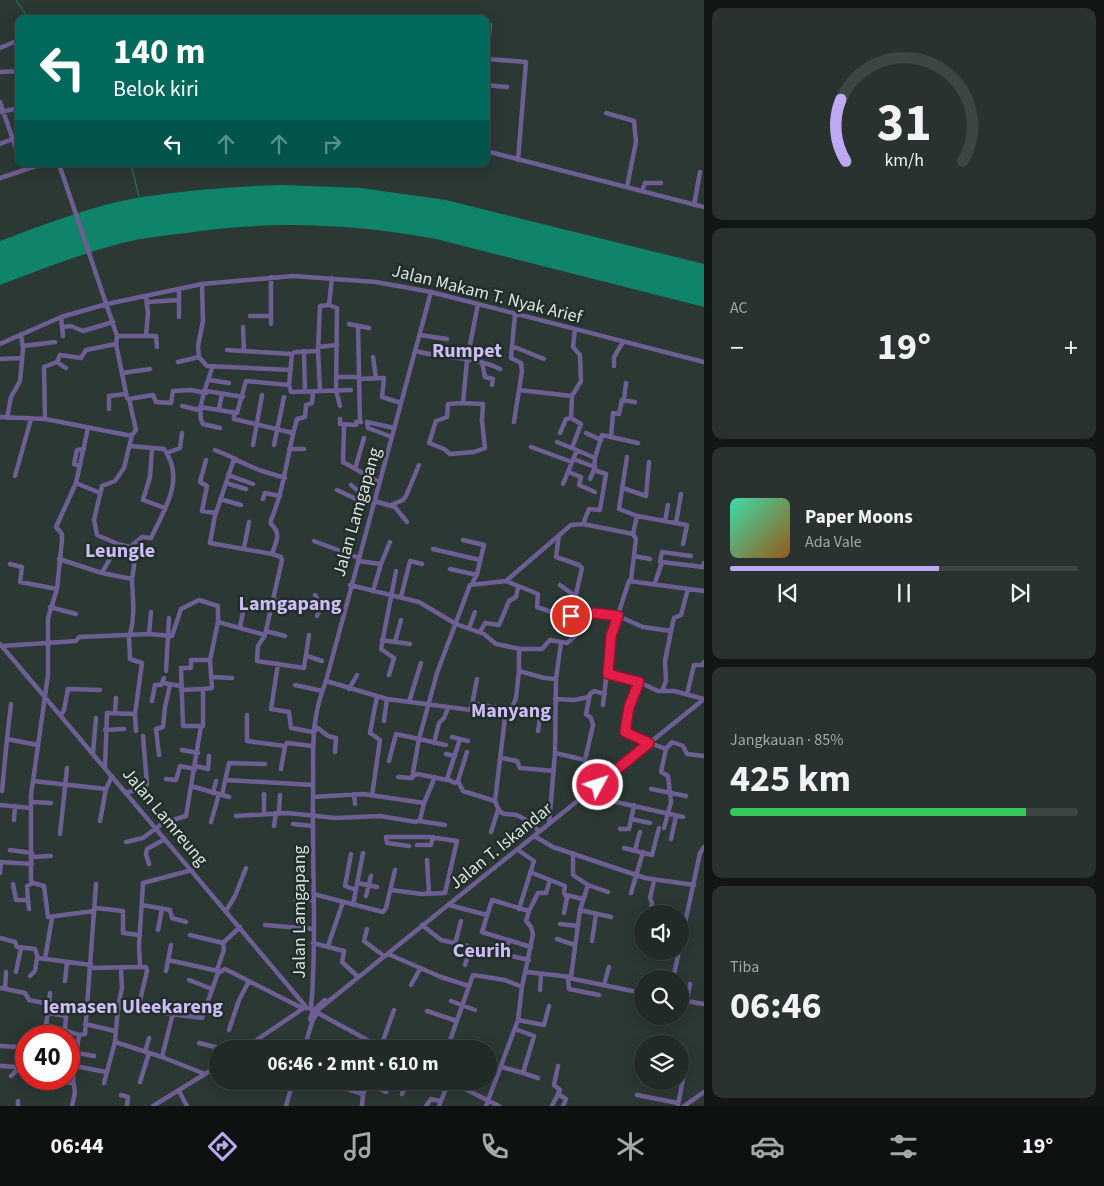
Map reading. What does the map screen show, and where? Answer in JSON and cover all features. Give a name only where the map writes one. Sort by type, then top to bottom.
[{"type":"street","points":[[0,48],[15,42]]},
{"type":"street","points":[[490,59],[526,62],[518,156]]},
{"type":"street","points":[[0,72],[15,71]]},
{"type":"street","points":[[490,85],[507,87]]},
{"type":"street","points":[[0,102],[15,145]]},
{"type":"street","points":[[2,111],[15,109]]},
{"type":"street","points":[[606,114],[634,121],[636,142],[628,186]]},
{"type":"street","points":[[0,144],[13,139]]},
{"type":"street","points":[[490,152],[518,156],[628,186],[695,201],[704,208]]},
{"type":"street","points":[[0,178],[21,167]]},
{"type":"street","points":[[60,167],[113,322],[126,394],[136,426],[132,435],[124,468],[115,481],[103,485],[94,520],[97,535],[130,547],[142,537],[151,538],[174,486],[167,453],[164,449],[130,446]]},
{"type":"street","points":[[695,201],[700,172]]},
{"type":"street","points":[[643,188],[660,183]]},
{"type":"street","points":[[271,277],[271,324]]},
{"type":"street","name":"Jalan Makam T. Nyak Arief","points":[[0,344],[61,318],[107,304],[202,284],[271,277],[332,278],[376,282],[431,292],[704,362]]},
{"type":"street","points":[[329,305],[332,278]]},
{"type":"street","points":[[202,284],[203,321],[198,346],[199,357],[212,368],[252,366],[290,370]]},
{"type":"street","points":[[179,289],[179,317]]},
{"type":"street","name":"Jalan Lamgapang","points":[[310,1010],[313,943],[312,746],[315,714],[326,681],[350,585],[359,559],[431,292]]},
{"type":"street","points":[[146,297],[148,302],[146,336]]},
{"type":"street","points":[[148,302],[178,300]]},
{"type":"street","points":[[463,403],[467,360],[478,304]]},
{"type":"street","points":[[320,391],[318,349],[320,306],[329,305],[338,308],[336,390],[340,406]]},
{"type":"street","points":[[514,422],[522,367],[518,361],[511,358],[515,314]]},
{"type":"street","points":[[250,316],[271,316]]},
{"type":"street","points":[[61,318],[63,336]]},
{"type":"street","points":[[62,327],[71,326],[83,331],[113,322]]},
{"type":"street","points":[[349,324],[369,328]]},
{"type":"street","points":[[340,419],[340,424],[362,422],[358,326]]},
{"type":"street","points":[[243,327],[244,351]]},
{"type":"street","points":[[571,418],[572,396],[581,381],[580,355],[573,348],[576,329]]},
{"type":"street","points":[[7,418],[11,398],[20,381],[23,346],[21,334]]},
{"type":"street","points":[[420,335],[447,340]]},
{"type":"street","points":[[117,336],[156,336],[157,348]]},
{"type":"street","points":[[23,346],[55,342]]},
{"type":"street","points":[[614,366],[614,357],[623,342]]},
{"type":"street","points":[[45,420],[44,367],[57,362],[60,355],[81,358],[86,350],[116,344]]},
{"type":"street","points":[[227,350],[292,354],[337,345]]},
{"type":"street","points":[[512,346],[544,359]]},
{"type":"street","points":[[416,350],[444,358],[482,362],[500,369]]},
{"type":"street","points":[[304,351],[305,392]]},
{"type":"street","points":[[292,354],[289,385],[291,392],[350,390]]},
{"type":"street","points":[[178,362],[199,357]]},
{"type":"street","points":[[373,357],[376,378]]},
{"type":"street","points":[[0,359],[22,358]]},
{"type":"street","points":[[57,362],[66,368]]},
{"type":"street","points":[[482,362],[485,378],[493,379],[492,385]]},
{"type":"street","points":[[212,368],[200,408],[201,422],[220,428]]},
{"type":"street","points":[[123,374],[150,369]]},
{"type":"street","points":[[336,377],[384,379],[383,398],[401,403]]},
{"type":"street","points":[[209,380],[229,383]]},
{"type":"street","points":[[239,380],[289,385]]},
{"type":"street","points":[[182,406],[238,413],[246,381]]},
{"type":"street","points":[[611,437],[613,413],[618,414],[624,400],[626,383]]},
{"type":"street","points":[[129,399],[153,395],[156,402],[171,403],[173,391],[181,389],[243,397]]},
{"type":"street","points":[[520,390],[572,396]]},
{"type":"street","points":[[272,554],[278,535],[276,529],[271,524],[271,520],[285,478],[293,433],[297,419],[306,417],[306,405],[312,403],[313,392]]},
{"type":"street","points":[[109,409],[109,396],[126,394]]},
{"type":"street","points":[[218,409],[222,394]]},
{"type":"street","points":[[253,445],[262,395]]},
{"type":"street","points":[[274,445],[284,397]]},
{"type":"street","points":[[624,400],[635,402]]},
{"type":"street","points":[[463,403],[483,404],[482,421],[485,448],[474,452],[450,454],[444,449],[429,443],[436,421],[447,417],[448,404],[463,403]]},
{"type":"street","points":[[234,413],[234,419],[293,433]]},
{"type":"street","points":[[0,417],[45,420],[132,435]]},
{"type":"street","points":[[560,433],[566,419],[571,418],[581,424],[573,461],[563,484]]},
{"type":"street","points":[[15,476],[31,420]]},
{"type":"street","points":[[392,436],[368,428],[367,422],[394,428]]},
{"type":"street","points":[[344,426],[342,461],[379,482]]},
{"type":"street","points":[[33,883],[31,880],[30,802],[48,675],[50,608],[57,589],[62,534],[56,527],[76,483],[88,428]]},
{"type":"street","points":[[167,453],[180,448],[182,433]]},
{"type":"street","points":[[586,433],[601,440]]},
{"type":"street","points":[[590,479],[602,435],[638,443]]},
{"type":"street","points":[[355,469],[364,438]]},
{"type":"street","points":[[557,442],[595,458]]},
{"type":"street","points":[[530,447],[606,474],[598,517]]},
{"type":"street","points":[[152,448],[150,477],[143,500],[165,508]]},
{"type":"street","points":[[289,449],[304,449]]},
{"type":"street","points":[[80,466],[74,464],[73,461],[77,450],[84,450]]},
{"type":"street","points":[[215,450],[259,470],[285,478]]},
{"type":"street","points":[[627,458],[619,509],[637,516],[687,525],[683,544]]},
{"type":"street","points":[[237,460],[234,459],[220,499],[210,543],[244,548],[282,558],[273,606],[266,633],[258,646],[257,661],[304,668],[309,634]]},
{"type":"street","points":[[206,460],[200,482],[207,486],[202,511],[215,515]]},
{"type":"street","points":[[623,488],[646,496],[649,462]]},
{"type":"street","points":[[351,485],[374,502],[391,505],[403,500],[406,496],[419,465]]},
{"type":"street","points":[[568,472],[581,477],[579,485],[595,492]]},
{"type":"street","points":[[228,475],[253,484]]},
{"type":"street","points":[[76,483],[100,493]]},
{"type":"street","points":[[226,483],[246,489]]},
{"type":"street","points":[[338,490],[358,500],[363,494]]},
{"type":"street","points":[[263,499],[265,493],[280,496]]},
{"type":"street","points":[[676,523],[681,494]]},
{"type":"street","points":[[220,499],[241,505]]},
{"type":"street","points":[[391,505],[407,522]]},
{"type":"street","points":[[665,522],[668,505]]},
{"type":"street","points":[[583,524],[589,508],[600,510]]},
{"type":"street","points":[[666,513],[678,515]]},
{"type":"street","points":[[603,705],[611,636],[628,584],[632,580],[636,539],[633,534],[637,516]]},
{"type":"street","points":[[244,548],[249,522]]},
{"type":"street","points":[[506,581],[571,525],[583,524],[633,534]]},
{"type":"street","points":[[559,535],[556,557],[579,565],[582,568],[571,616]]},
{"type":"street","points":[[412,778],[419,740],[437,673],[466,592],[477,574],[484,545],[463,540]]},
{"type":"street","points":[[314,541],[359,559],[381,564]]},
{"type":"street","points":[[373,591],[390,542]]},
{"type":"street","points":[[102,573],[118,544]]},
{"type":"street","points":[[433,549],[480,560]]},
{"type":"street","points":[[114,551],[134,561],[132,580],[134,612],[130,635],[130,659],[142,663],[136,731]]},
{"type":"street","points":[[654,583],[661,552],[691,556]]},
{"type":"street","points":[[634,556],[650,559]]},
{"type":"street","points":[[59,559],[102,573],[132,580]]},
{"type":"street","points":[[401,597],[410,561],[422,564]]},
{"type":"street","points":[[660,562],[703,567],[704,563]]},
{"type":"street","points":[[10,564],[22,567],[20,582],[57,589]]},
{"type":"street","points":[[450,569],[477,574]]},
{"type":"street","points":[[389,675],[394,658],[381,650],[389,595],[396,571]]},
{"type":"street","points":[[632,580],[704,591]]},
{"type":"street","points":[[472,584],[506,581],[518,588],[538,594],[537,607],[569,618],[571,616],[579,618],[594,613],[618,616],[643,627],[671,630]]},
{"type":"street","points":[[350,585],[428,605],[456,624],[480,632],[496,644],[519,649],[542,649],[550,640],[567,643],[575,636],[579,618]]},
{"type":"street","points":[[560,585],[575,596]]},
{"type":"street","points":[[480,632],[485,623],[500,624],[509,601],[516,597],[518,588]]},
{"type":"street","points":[[662,691],[666,681],[665,661],[674,618],[681,615],[688,589]]},
{"type":"street","points":[[314,607],[317,598],[315,595]]},
{"type":"street","points":[[1,645],[48,644],[76,641],[79,638],[130,635],[174,635],[179,611],[183,607],[195,604],[199,600],[218,606]]},
{"type":"street","points":[[152,701],[155,685],[163,683],[181,688],[212,688],[210,660],[218,622],[218,606],[221,600]]},
{"type":"street","points":[[274,600],[343,613]]},
{"type":"street","points":[[274,600],[343,613]]},
{"type":"street","points":[[262,602],[273,606]]},
{"type":"street","points":[[50,608],[76,614]]},
{"type":"street","points":[[240,627],[244,608]]},
{"type":"street","points":[[318,616],[320,609]]},
{"type":"street","points":[[148,634],[151,612]]},
{"type":"street","points":[[469,628],[475,612]]},
{"type":"street","points":[[166,671],[166,635],[169,618]]},
{"type":"street","points":[[395,642],[401,620]]},
{"type":"street","points":[[218,622],[285,636]]},
{"type":"street","points":[[382,640],[410,644]]},
{"type":"street","points":[[549,824],[555,753],[556,679],[561,642]]},
{"type":"street","name":"Jalan Lamreung","points":[[1,645],[310,1010]]},
{"type":"street","points":[[491,832],[498,810],[496,801],[502,758],[502,730],[509,709],[516,698],[519,649]]},
{"type":"street","points":[[307,656],[322,661]]},
{"type":"street","points":[[201,726],[183,726],[181,668],[191,668],[191,660],[210,660]]},
{"type":"street","points":[[687,694],[694,665],[703,665],[704,662]]},
{"type":"street","points":[[408,702],[421,663]]},
{"type":"street","points":[[278,664],[271,709],[289,712],[291,728],[313,732],[318,728],[337,739],[336,752]]},
{"type":"street","points":[[519,671],[544,678],[556,679]]},
{"type":"street","points":[[608,674],[639,682],[662,691],[687,694],[704,699]]},
{"type":"street","points":[[349,689],[357,675]]},
{"type":"street","points":[[211,677],[232,678]]},
{"type":"street","points":[[163,683],[164,678]]},
{"type":"street","points":[[326,681],[387,699],[471,710],[477,679]]},
{"type":"street","points":[[639,682],[629,707],[625,732],[666,749]]},
{"type":"street","points":[[159,755],[156,729],[163,727],[170,685]]},
{"type":"street","points":[[295,685],[322,692]]},
{"type":"street","points":[[60,715],[64,710],[68,689],[100,690]]},
{"type":"street","points":[[126,842],[143,838],[163,823],[185,818],[198,753],[201,726],[203,726],[204,720],[203,689]]},
{"type":"street","points":[[555,753],[585,759],[593,725],[592,718],[586,714],[589,697],[591,692],[605,694]]},
{"type":"street","points":[[372,796],[380,740],[370,733],[377,696]]},
{"type":"street","points":[[555,699],[574,700],[589,697]]},
{"type":"street","points":[[115,712],[116,698]]},
{"type":"street","points":[[384,721],[387,699]]},
{"type":"street","name":"Jalan T. Iskandar","points":[[310,1010],[386,955],[704,699]]},
{"type":"street","points":[[472,703],[554,718]]},
{"type":"street","points":[[2,791],[11,704]]},
{"type":"street","points":[[434,743],[439,723],[444,718],[448,708]]},
{"type":"street","points":[[105,768],[106,714],[115,712],[136,714]]},
{"type":"street","points":[[247,715],[247,741],[285,746],[287,743],[312,746]]},
{"type":"street","points":[[538,731],[539,716]]},
{"type":"street","points":[[93,753],[96,718]]},
{"type":"street","points":[[106,730],[124,729]]},
{"type":"street","points":[[389,761],[396,734],[446,745]]},
{"type":"street","points":[[126,793],[145,787],[147,784],[143,736]]},
{"type":"street","points":[[452,737],[468,741]]},
{"type":"street","points":[[7,739],[38,745]]},
{"type":"street","points":[[447,780],[460,739]]},
{"type":"street","points":[[624,848],[652,854],[668,814],[670,793],[668,776],[661,772],[666,749],[672,742],[683,746],[687,754],[704,756]]},
{"type":"street","points":[[281,769],[285,746]]},
{"type":"street","points":[[182,750],[198,753]]},
{"type":"street","points":[[446,754],[466,754],[458,781],[465,792],[496,801]]},
{"type":"street","points":[[166,779],[176,780],[180,766],[208,769],[209,756]]},
{"type":"street","points":[[502,758],[516,761],[520,768],[554,771]]},
{"type":"street","points":[[212,822],[230,763],[265,764]]},
{"type":"street","points":[[60,834],[67,768]]},
{"type":"street","points":[[398,777],[412,778],[416,774],[455,783],[458,781]]},
{"type":"street","points":[[100,821],[106,789],[112,776]]},
{"type":"street","points":[[419,821],[435,777]]},
{"type":"street","points":[[226,780],[313,784]]},
{"type":"street","points":[[33,781],[106,789]]},
{"type":"street","points":[[213,793],[216,781]]},
{"type":"street","points":[[191,786],[229,797]]},
{"type":"street","points":[[651,789],[686,796]]},
{"type":"street","points":[[264,794],[264,814]]},
{"type":"street","points":[[354,794],[355,804]]},
{"type":"street","points":[[313,797],[354,794],[424,803]]},
{"type":"street","points":[[274,826],[280,795]]},
{"type":"street","points":[[585,795],[683,817]]},
{"type":"street","points":[[30,802],[51,803]]},
{"type":"street","points":[[0,805],[30,808]]},
{"type":"street","points":[[620,829],[628,829],[634,805]]},
{"type":"street","points":[[14,820],[15,806]]},
{"type":"street","points":[[498,810],[506,816],[517,816],[539,832]]},
{"type":"street","points":[[236,816],[278,813],[313,816],[380,816],[445,825]]},
{"type":"street","points":[[671,840],[676,816]]},
{"type":"street","points":[[631,819],[650,823]]},
{"type":"street","points":[[293,824],[313,826]]},
{"type":"street","points":[[635,850],[640,832]]},
{"type":"street","points":[[534,836],[554,847],[654,881],[672,880],[694,884]]},
{"type":"street","points":[[391,890],[429,894],[445,893],[457,842],[448,838],[386,837],[387,843],[409,846]]},
{"type":"street","points":[[417,845],[431,845],[433,837]]},
{"type":"street","points":[[149,864],[146,854],[147,849],[165,839]]},
{"type":"street","points":[[689,908],[700,853],[704,847]]},
{"type":"street","points":[[10,850],[32,855],[50,856]]},
{"type":"street","points":[[518,850],[534,860],[519,908]]},
{"type":"street","points":[[631,893],[643,852]]},
{"type":"street","points":[[351,854],[346,886],[356,890]]},
{"type":"street","points":[[353,905],[363,854]]},
{"type":"street","points":[[574,854],[573,875],[588,885],[608,892]]},
{"type":"street","points":[[427,860],[429,894]]},
{"type":"street","points":[[0,873],[1,862],[32,864]]},
{"type":"street","points":[[226,911],[235,896],[246,868]]},
{"type":"street","points":[[140,967],[143,882],[192,870]]},
{"type":"street","points":[[296,900],[313,897],[383,912],[386,908],[395,870]]},
{"type":"street","points":[[530,872],[565,886],[564,913]]},
{"type":"street","points":[[366,896],[370,876]]},
{"type":"street","points":[[487,1103],[518,1020],[533,930],[526,921],[538,893],[546,893],[550,880]]},
{"type":"street","points":[[652,905],[650,898],[654,881]]},
{"type":"street","points":[[30,909],[26,887],[33,883],[44,886],[49,915],[45,959]]},
{"type":"street","points":[[358,883],[377,887]]},
{"type":"street","points":[[13,884],[16,900],[28,900]]},
{"type":"street","points":[[80,1035],[85,1034],[96,884]]},
{"type":"street","points":[[588,885],[580,910],[572,974],[569,978],[569,989],[599,995]]},
{"type":"street","points":[[566,894],[583,899]]},
{"type":"street","points":[[529,911],[493,900],[486,915],[482,932],[531,947]]},
{"type":"street","points":[[328,946],[343,902]]},
{"type":"street","points":[[142,905],[171,910],[172,918],[186,922]]},
{"type":"street","points":[[449,905],[486,915]]},
{"type":"street","points":[[158,930],[162,908]]},
{"type":"street","points":[[49,915],[95,910],[123,910],[123,933],[140,935]]},
{"type":"street","points":[[580,910],[611,917]]},
{"type":"street","points":[[592,941],[596,914]]},
{"type":"street","points":[[455,944],[461,921]]},
{"type":"street","points":[[560,924],[578,926]]},
{"type":"street","points":[[265,925],[313,930]]},
{"type":"street","points":[[422,925],[438,939],[528,960]]},
{"type":"street","points":[[223,943],[240,927]]},
{"type":"street","points":[[367,929],[364,941],[386,955],[469,986]]},
{"type":"street","points":[[190,935],[223,943]]},
{"type":"street","points":[[0,938],[15,942],[16,947],[36,950],[37,958],[34,973],[30,976]]},
{"type":"street","points":[[557,939],[575,945]]},
{"type":"street","points":[[505,954],[509,940]]},
{"type":"street","points":[[87,1004],[202,1018],[224,950],[223,943]]},
{"type":"street","points":[[313,943],[344,951],[342,962],[356,976]]},
{"type":"street","points":[[166,971],[170,945]]},
{"type":"street","points":[[16,972],[21,948]]},
{"type":"street","points":[[464,965],[471,948]]},
{"type":"street","name":"Jalan T. Iskandar","points":[[310,1010],[376,959],[386,955]]},
{"type":"street","points":[[37,958],[91,967],[121,969],[140,967],[148,970],[138,1009]]},
{"type":"street","points":[[168,960],[218,971],[228,970],[367,1040]]},
{"type":"street","points":[[65,981],[68,962]]},
{"type":"street","points":[[604,985],[609,966]]},
{"type":"street","points":[[104,1083],[116,1042],[118,1007],[122,988],[121,969]]},
{"type":"street","points":[[410,986],[420,969]]},
{"type":"street","points":[[6,972],[3,988],[26,994],[29,1000],[49,1004]]},
{"type":"street","points":[[527,972],[569,978],[634,991]]},
{"type":"street","points":[[450,1040],[474,974],[522,987]]},
{"type":"street","points":[[540,990],[541,975]]},
{"type":"street","points":[[189,980],[212,989]]},
{"type":"street","points":[[229,1030],[239,1000],[249,981]]},
{"type":"street","points":[[46,1025],[50,992]]},
{"type":"street","points":[[451,1001],[462,1007],[475,1010]]},
{"type":"street","points":[[689,1001],[704,1004]]},
{"type":"street","points":[[518,1020],[544,1025],[549,1006]]},
{"type":"street","points":[[307,1040],[311,1028],[310,1010]]},
{"type":"street","points":[[258,1040],[310,1010]]},
{"type":"street","points":[[385,1040],[394,1010]]},
{"type":"street","points":[[427,1011],[457,1021]]},
{"type":"street","points":[[48,1013],[66,1016],[65,1025]]},
{"type":"street","points":[[162,1057],[173,1013]]},
{"type":"street","points":[[85,1024],[116,1031]]},
{"type":"street","points":[[515,1029],[534,1036],[523,1073]]},
{"type":"street","points":[[140,1082],[149,1038]]},
{"type":"street","points":[[116,1042],[205,1074]]},
{"type":"street","points":[[199,1043],[209,1046]]},
{"type":"street","points":[[0,1046],[15,1048]]},
{"type":"street","points":[[80,1053],[94,1056]]},
{"type":"street","points":[[0,1066],[15,1068]]},
{"type":"street","points":[[502,1066],[538,1078]]},
{"type":"street","points":[[552,1106],[560,1090],[554,1085],[558,1066]]},
{"type":"street","points":[[80,1068],[106,1072]]},
{"type":"street","points":[[11,1076],[15,1072]]},
{"type":"street","points":[[153,1106],[209,1072]]},
{"type":"street","points":[[72,1106],[75,1090]]},
{"type":"street","points":[[286,1106],[290,1090]]},
{"type":"street","points":[[351,1090],[364,1094]]},
{"type":"street","points":[[362,1106],[366,1090]]},
{"type":"street","points":[[402,1094],[404,1090]]},
{"type":"street","points":[[426,1106],[430,1100],[440,1104],[445,1090]]},
{"type":"street","points":[[465,1090],[487,1103],[499,1106]]},
{"type":"street","points":[[637,1095],[678,1105],[681,1090]]},
{"type":"street","points":[[178,1091],[186,1106]]},
{"type":"street","points":[[684,1106],[704,1092]]},
{"type":"street","points":[[558,1094],[566,1099],[563,1106]]},
{"type":"street","points":[[121,1095],[128,1097],[127,1106]]},
{"type":"shaded area","points":[[282,185],[361,188],[446,200],[704,264],[704,307],[436,239],[371,230],[307,225],[243,227],[152,237],[110,246],[78,256],[0,285],[0,241],[52,222],[124,200],[142,197],[247,186]]},
{"type":"waterway","points":[[16,0],[26,15]]},
{"type":"waterway","points":[[132,167],[139,197]]},
{"type":"district","name":"Rumpet","points":[[467,351]]},
{"type":"district","name":"Leungle","points":[[120,551]]},
{"type":"district","name":"Lamgapang","points":[[290,604]]},
{"type":"district","name":"Manyang","points":[[511,711]]},
{"type":"district","name":"Ceurih","points":[[482,951]]},
{"type":"district","name":"Iemasen Uleekareng","points":[[133,1007]]},
{"type":"route","points":[[571,616],[579,618],[599,613],[618,616],[611,636],[608,674],[639,682],[629,707],[625,732],[649,743],[598,785]]}]
